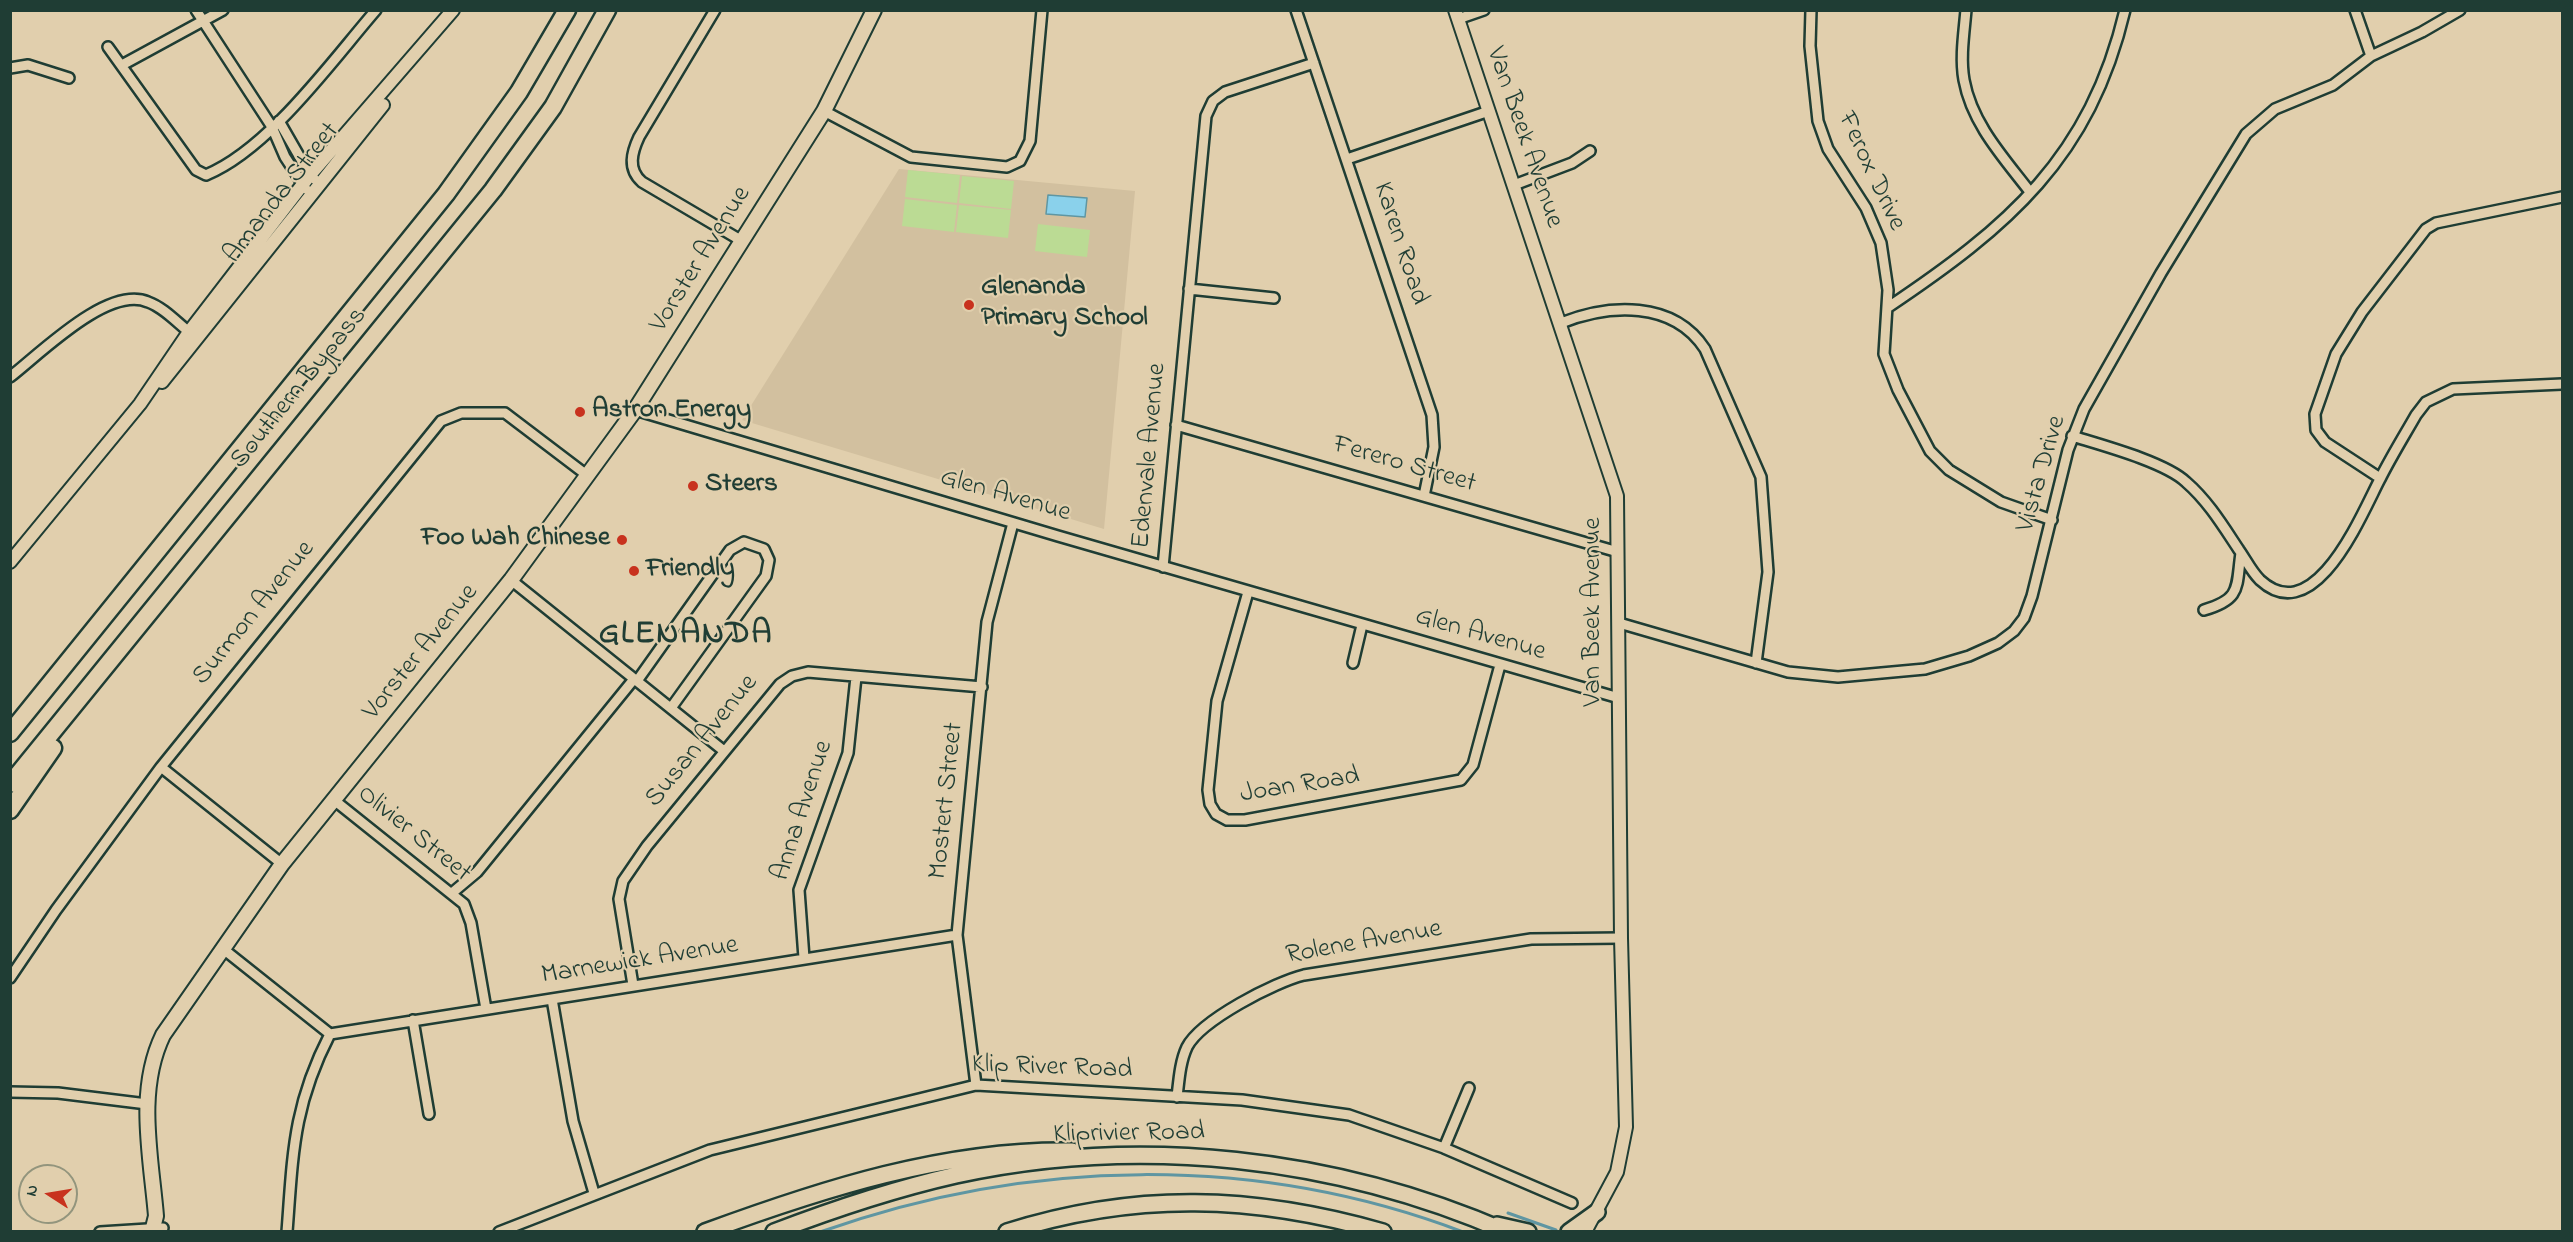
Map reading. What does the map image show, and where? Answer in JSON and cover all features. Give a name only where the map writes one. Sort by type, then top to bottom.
[{"type":"highway","name":"Southern Bypass","points":[[10,733],[446,194],[519,92],[567,10]]},
{"type":"highway","name":"Southern Bypass","points":[[10,784],[108,668],[493,190],[553,107],[607,10]]},
{"type":"highway","points":[[10,810],[108,668]]},
{"type":"main road","name":"Vorster Avenue","points":[[157,1227],[147,1104],[150,1068],[159,1043],[179,1009],[282,864],[511,580],[635,410],[824,111],[874,10]]},
{"type":"main road","points":[[705,1232],[833,1188],[936,1164],[980,1157],[1056,1151],[1078,1151],[1107,1157]]},
{"type":"main road","name":"Kliprivier Road","points":[[774,1232],[839,1207],[958,1175],[1030,1164],[1107,1157],[1178,1155],[1286,1167],[1356,1180],[1399,1191],[1486,1222]]},
{"type":"main road","points":[[1010,1231],[1047,1218],[1088,1210],[1180,1202],[1233,1202],[1290,1209],[1383,1232]]},
{"type":"main road","points":[[1569,1232],[1594,1221]]},
{"type":"main road","points":[[1486,1222],[1507,1232]]},
{"type":"main road","points":[[1486,1222],[1528,1232]]},
{"type":"street","points":[[196,10],[201,22],[276,124],[285,157],[306,180],[312,196]]},
{"type":"street","points":[[122,65],[223,10]]},
{"type":"street","points":[[108,47],[199,173],[206,175],[246,150],[276,124],[376,10]]},
{"type":"street","name":"Amanda Street","points":[[424,51],[453,10]]},
{"type":"street","name":"Amanda Street","points":[[193,336],[283,233],[312,196],[355,133],[460,10]]},
{"type":"street","points":[[715,10],[639,137],[633,150],[632,164],[635,174],[642,182],[742,241]]},
{"type":"street","points":[[824,111],[911,157],[999,166],[1014,165],[1024,157],[1030,141],[1042,10]]},
{"type":"street","name":"Karen Road","points":[[1296,10],[1435,426],[1434,447],[1424,496]]},
{"type":"street","points":[[1457,15],[1484,10]]},
{"type":"street","name":"Ferox Drive","points":[[1811,10],[1811,63],[1820,129],[1828,148],[1875,227],[1884,258],[1887,308],[1883,343],[1885,360],[1909,412],[1936,459],[1954,474],[2001,502],[2052,520]]},
{"type":"street","points":[[1966,10],[1962,60],[1970,102],[1990,140],[2030,192]]},
{"type":"street","points":[[1887,308],[1984,238],[2061,158],[2087,115],[2114,53],[2125,10]]},
{"type":"street","points":[[2355,10],[2372,56]]},
{"type":"street","name":"Vista Drive","points":[[1619,623],[1802,675],[1838,677],[1925,669],[1949,663],[1988,648],[2014,631],[2024,618],[2041,566],[2072,436],[2084,409],[2139,312],[2246,134],[2275,109],[2333,85],[2372,56],[2422,32],[2460,10]]},
{"type":"street","name":"Van Beek Avenue","points":[[1457,15],[1615,485],[1618,504],[1625,1141],[1617,1172],[1594,1221],[1585,1232]]},
{"type":"street","name":"Edenvale Avenue","points":[[1163,567],[1203,126],[1208,108],[1225,92],[1314,63]]},
{"type":"street","points":[[10,68],[28,65],[69,78]]},
{"type":"street","points":[[1347,159],[1489,111]]},
{"type":"street","name":"Amanda Street","points":[[10,562],[193,336],[306,180],[355,133]]},
{"type":"street","points":[[1514,184],[1572,164],[1590,151]]},
{"type":"street","points":[[306,180],[320,184]]},
{"type":"street","points":[[2380,478],[2325,441],[2315,423],[2317,407],[2336,354],[2362,312],[2426,229],[2436,223],[2562,197]]},
{"type":"street","points":[[273,223],[283,233]]},
{"type":"street","points":[[1189,289],[1274,298]]},
{"type":"street","points":[[10,377],[99,310],[126,298],[139,299],[155,305],[193,336]]},
{"type":"street","points":[[1561,323],[1606,309],[1643,311],[1680,323],[1695,334],[1705,349],[1755,459],[1763,488],[1767,582],[1756,663]]},
{"type":"street","points":[[2072,436],[2103,445],[2169,471],[2186,481],[2213,512],[2262,581],[2276,589],[2292,591],[2305,587],[2325,574],[2356,528],[2380,478],[2416,415],[2426,402],[2440,393],[2453,389],[2562,384]]},
{"type":"street","name":"Glen Avenue","points":[[635,410],[1500,666],[1619,698]]},
{"type":"street","name":"Surmon Avenue","points":[[10,978],[68,892],[161,767],[428,436],[446,418],[475,412],[505,412],[588,476]]},
{"type":"street","name":"Ferero Street","points":[[1176,425],[1618,552]]},
{"type":"street","name":"Mostert Street","points":[[976,1085],[957,935],[988,612],[1013,523]]},
{"type":"street","points":[[452,893],[477,872],[636,680],[730,550],[744,542],[764,549],[769,560],[766,576],[671,708]]},
{"type":"street","points":[[2204,610],[2229,600],[2234,594],[2241,553]]},
{"type":"street","points":[[511,580],[724,751]]},
{"type":"street","name":"Joan Road","points":[[1248,592],[1218,690],[1209,778],[1210,804],[1216,814],[1227,820],[1245,820],[1316,808],[1461,780],[1473,765],[1500,666]]},
{"type":"street","points":[[1353,663],[1362,625]]},
{"type":"street","name":"Susan Avenue","points":[[633,985],[619,899],[622,881],[647,846],[767,698],[786,680],[808,672],[982,687]]},
{"type":"street","name":"Anna Avenue","points":[[804,958],[799,890],[848,753],[856,677]]},
{"type":"street","points":[[161,767],[282,864]]},
{"type":"street","name":"Olivier Street","points":[[334,800],[464,904],[470,916],[486,1009]]},
{"type":"street","name":"Marnewick Avenue","points":[[330,1034],[957,935]]},
{"type":"street","name":"Rolene Avenue","points":[[1176,1096],[1183,1057],[1198,1034],[1281,981],[1304,975],[1531,939],[1621,938]]},
{"type":"street","points":[[222,948],[330,1034],[309,1079],[297,1120],[287,1232]]},
{"type":"street","points":[[552,999],[573,1122],[594,1193]]},
{"type":"street","points":[[413,1020],[429,1114]]},
{"type":"street","name":"Klip River Road","points":[[499,1232],[710,1149],[976,1085],[1280,1103],[1349,1114],[1444,1148],[1572,1203]]},
{"type":"street","points":[[1444,1148],[1469,1088]]},
{"type":"street","points":[[10,1092],[58,1093],[147,1104]]},
{"type":"street","points":[[100,1232],[157,1227]]},
{"type":"shaded area","name":"Glenanda Primary School","points":[[899,169],[1135,191],[1104,529],[742,420]]},
{"type":"green space","points":[[908,170],[960,175],[957,203],[905,197]]},
{"type":"green space","points":[[962,176],[1014,181],[1011,209],[959,203]]},
{"type":"green space","points":[[905,199],[957,205],[954,232],[902,226]]},
{"type":"green space","points":[[959,205],[1011,210],[1008,238],[956,232]]},
{"type":"green space","points":[[1038,224],[1090,230],[1087,257],[1035,251]]},
{"type":"water","points":[[1048,195],[1087,198],[1085,217],[1046,214]]},
{"type":"waterway","points":[[820,1232],[899,1208],[979,1190],[1060,1179],[1141,1175],[1223,1178],[1304,1188],[1384,1206],[1463,1232]]},
{"type":"waterway","points":[[1508,1213],[1556,1230]]},
{"type":"place","name":"Glenanda Primary School","points":[[969,305]]},
{"type":"place","name":"Astron Energy","points":[[580,412]]},
{"type":"place","name":"Steers","points":[[693,486]]},
{"type":"place","name":"Foo Wah Chinese","points":[[622,540]]},
{"type":"place","name":"Friendly","points":[[634,571]]},
{"type":"district","name":"GLENANDA","points":[[686,637]]}]
